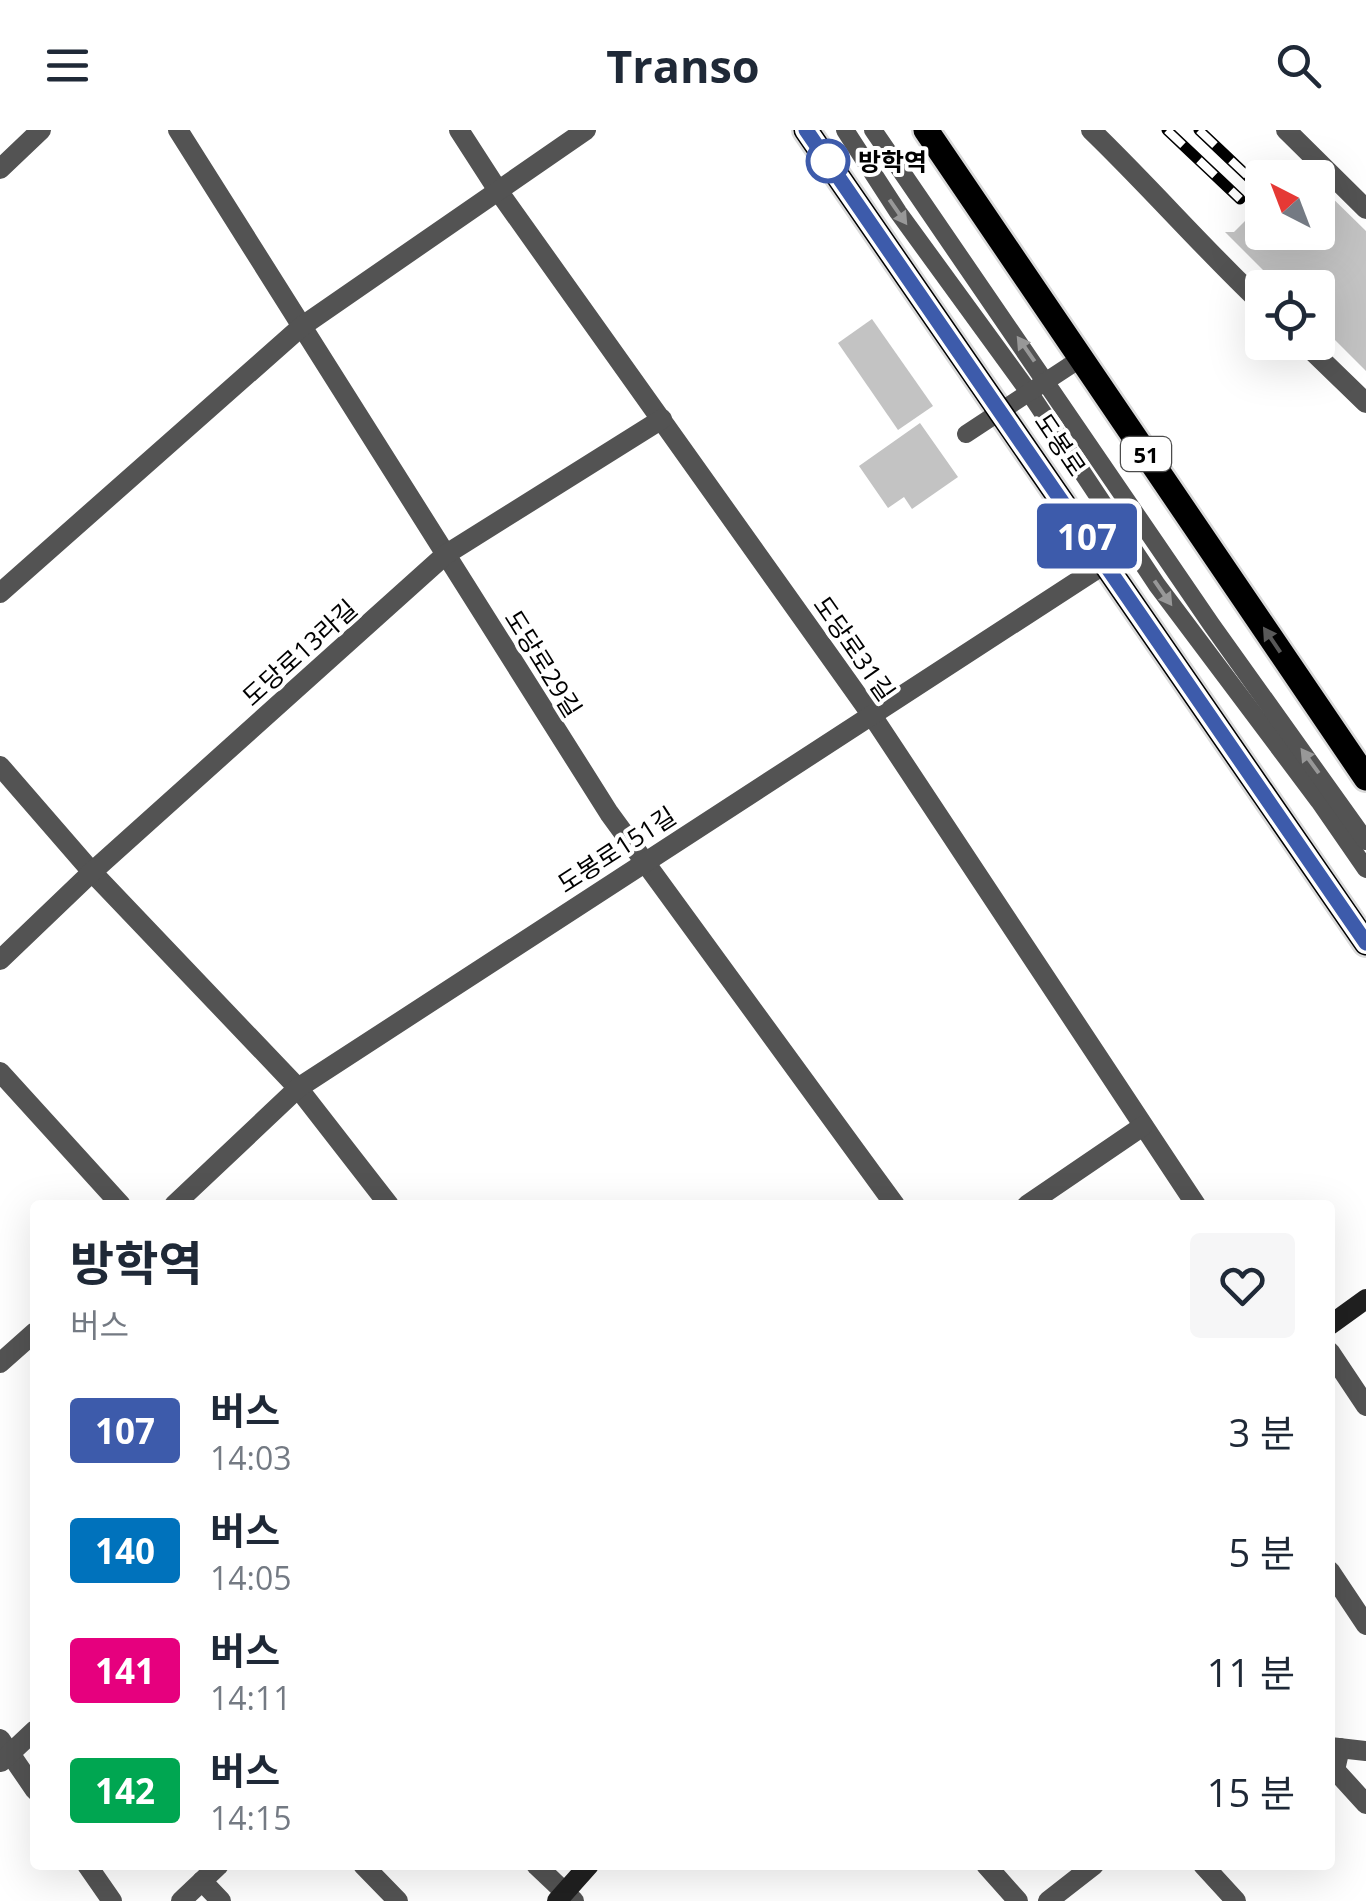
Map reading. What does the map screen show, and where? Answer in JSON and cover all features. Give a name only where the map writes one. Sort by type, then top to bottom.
[{"type":"main road","name":"도봉로","points":[[806,130],[1366,943]]},
{"type":"main road","name":"51","points":[[926,130],[1366,778]]},
{"type":"main road","points":[[1335,1322],[1366,1300]]},
{"type":"main road","points":[[565,1898],[585,1870]]},
{"type":"street","points":[[0,169],[41,130]]},
{"type":"street","name":"도당로29길","points":[[178,130],[642,860],[891,1200]]},
{"type":"street","name":"도당로31길","points":[[459,130],[499,192],[873,717],[1193,1200]]},
{"type":"street","points":[[0,593],[301,327],[586,130]]},
{"type":"street","points":[[1091,130],[1168,204],[1196,240],[1245,288]]},
{"type":"street","points":[[1286,130],[1366,209]]},
{"type":"street","points":[[1322,360],[1366,402]]},
{"type":"street","name":"도당로13라길","points":[[0,960],[92,872],[445,554],[662,419]]},
{"type":"street","name":"도봉로151길","points":[[179,1200],[298,1088],[642,860],[873,717],[1106,563]]},
{"type":"street","points":[[0,766],[92,872],[298,1088],[385,1200]]},
{"type":"street","points":[[0,1072],[116,1200]]},
{"type":"street","points":[[1034,1200],[1143,1126]]},
{"type":"street","points":[[0,1364],[30,1337]]},
{"type":"street","points":[[1335,1360],[1366,1406]]},
{"type":"street","points":[[1335,1578],[1366,1624]]},
{"type":"street","points":[[30,1733],[3,1752],[30,1784]]},
{"type":"street","points":[[1366,1751],[1335,1748],[1336,1770],[1366,1804]]},
{"type":"street","points":[[90,1870],[112,1901]]},
{"type":"street","points":[[180,1901],[214,1870]]},
{"type":"street","points":[[368,1870],[398,1901]]},
{"type":"street","points":[[540,1870],[565,1898]]},
{"type":"street","points":[[990,1870],[1018,1901]]},
{"type":"street","points":[[1048,1901],[1088,1870]]},
{"type":"street","points":[[1208,1870],[1236,1901]]},
{"type":"street","points":[[202,1881],[222,1901]]},
{"type":"lane","points":[[845,130],[898,212],[1029,392],[1157,585],[1320,800],[1366,869]]},
{"type":"lane","points":[[873,130],[1048,380],[1211,624],[1366,840]]},
{"type":"lane","points":[[966,434],[1082,358]]},
{"type":"building","points":[[1335,201],[1366,231],[1366,371],[1335,340],[1335,270],[1263,270],[1225,232],[1234,232],[1245,221],[1245,250],[1335,250]]},
{"type":"building","points":[[872,319],[933,406],[898,430],[838,343]]},
{"type":"building","points":[[920,423],[958,477],[912,509],[904,497],[888,508],[859,466]]},
{"type":"railway","points":[[1167,130],[1240,199]]},
{"type":"railway","points":[[1199,130],[1245,174]]},
{"type":"bus line","name":"107","points":[[806,130],[1366,943]]},
{"type":"place","name":"방학역","points":[[828,161]]}]
